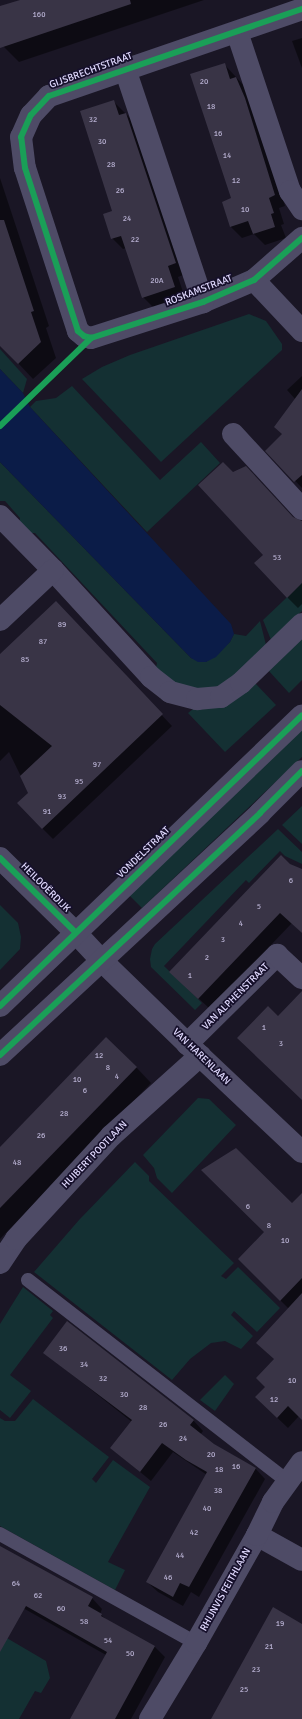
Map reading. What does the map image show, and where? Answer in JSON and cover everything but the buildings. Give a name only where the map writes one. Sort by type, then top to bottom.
[{"type":"street","name":"GIJSBRECHTSTRAAT","points":[[91,338],[78,332],[25,168],[22,137],[31,115],[49,96],[302,9]]},
{"type":"street","points":[[237,32],[290,191],[302,209]]},
{"type":"street","name":"ROSKAMSTRAAT","points":[[125,69],[204,302]]},
{"type":"street","name":"ROSKAMSTRAAT","points":[[91,338],[204,302],[254,280],[302,238]]},
{"type":"street","points":[[254,280],[302,331]]},
{"type":"street","points":[[232,434],[302,509]]},
{"type":"street","points":[[0,516],[151,677],[170,692],[197,699],[221,697],[241,683],[302,624]]},
{"type":"street","points":[[0,620],[52,570]]},
{"type":"street","name":"VONDELSTRAAT","points":[[0,1006],[75,932],[302,715]]},
{"type":"street","points":[[0,1055],[260,813],[302,771]]},
{"type":"street","name":"HEILOOËRDIJK","points":[[0,858],[102,960]]},
{"type":"street","name":"VAN ALPHENSTRAAT","points":[[194,1050],[277,955],[302,978]]},
{"type":"street","name":"VAN HARENLAAN","points":[[102,960],[194,1050],[302,1152]]},
{"type":"street","name":"HUIBERT POOTLAAN","points":[[0,1263],[16,1239],[111,1136],[194,1050]]},
{"type":"street","name":"RHIJNVIS FEITHLAAN","points":[[150,1719],[196,1643],[257,1535],[273,1502],[302,1462]]},
{"type":"street","points":[[257,1535],[302,1560]]},
{"type":"lane","points":[[28,1280],[288,1482]]},
{"type":"lane","points":[[0,1534],[196,1643]]},
{"type":"green space","points":[[249,314],[266,321],[282,344],[282,350],[161,462],[82,379],[102,367],[130,355]]},
{"type":"green space","points":[[0,349],[27,379],[23,393],[0,369]]},
{"type":"green space","points":[[72,386],[160,480],[201,442],[220,463],[147,532],[30,407],[36,401],[56,398]]},
{"type":"green space","points":[[0,462],[191,658],[206,662],[230,642],[234,634],[246,636],[260,621],[266,645],[225,686],[186,691],[155,672],[157,663],[35,533],[25,533],[19,527],[20,518],[5,501],[0,501]]},
{"type":"green space","points":[[302,583],[302,611],[271,640],[263,620]]},
{"type":"green space","points":[[302,637],[302,680],[289,693],[268,670]]},
{"type":"green space","points":[[255,683],[276,705],[225,752],[188,713],[198,705]]},
{"type":"green space","points":[[302,724],[302,757],[142,908],[125,891]]},
{"type":"green space","points":[[302,806],[302,844],[282,825]]},
{"type":"green space","points":[[278,829],[302,852],[302,864],[285,856],[280,851],[249,883],[246,880],[164,966],[202,1003],[195,1010],[151,967],[150,959],[152,949],[155,944]]},
{"type":"green space","points":[[0,905],[18,923],[21,937],[20,949],[0,970]]},
{"type":"green space","points":[[198,1098],[209,1099],[236,1125],[172,1193],[157,1178],[154,1168],[143,1155]]},
{"type":"green space","points":[[135,1162],[149,1176],[149,1181],[234,1263],[221,1276],[226,1279],[238,1267],[280,1308],[257,1332],[234,1311],[231,1315],[253,1336],[241,1349],[225,1341],[211,1343],[190,1359],[172,1380],[34,1272],[79,1220]]},
{"type":"green space","points":[[23,1287],[53,1311],[50,1315],[53,1318],[10,1375],[31,1391],[10,1418],[0,1410],[0,1324]]},
{"type":"green space","points":[[225,1375],[234,1384],[215,1411],[200,1400]]},
{"type":"green space","points":[[33,1399],[109,1457],[92,1479],[96,1483],[113,1460],[150,1487],[108,1562],[125,1570],[115,1590],[0,1526],[0,1418],[5,1421],[15,1421]]},
{"type":"green space","points":[[0,1634],[46,1661],[50,1678],[41,1693],[35,1691],[19,1719],[0,1719]]},
{"type":"water","points":[[0,369],[23,393],[30,407],[231,624],[234,634],[230,642],[216,657],[206,662],[198,662],[191,658],[0,462]]},
{"type":"cycle path","points":[[91,338],[84,336],[78,331],[25,168],[21,137],[31,115],[49,96],[302,9]]},
{"type":"cycle path","points":[[0,426],[91,338],[203,302],[254,280],[302,238]]},
{"type":"cycle path","points":[[0,1006],[302,715]]},
{"type":"cycle path","points":[[0,1055],[260,813],[302,771]]},
{"type":"cycle path","points":[[0,858],[75,932]]}]
